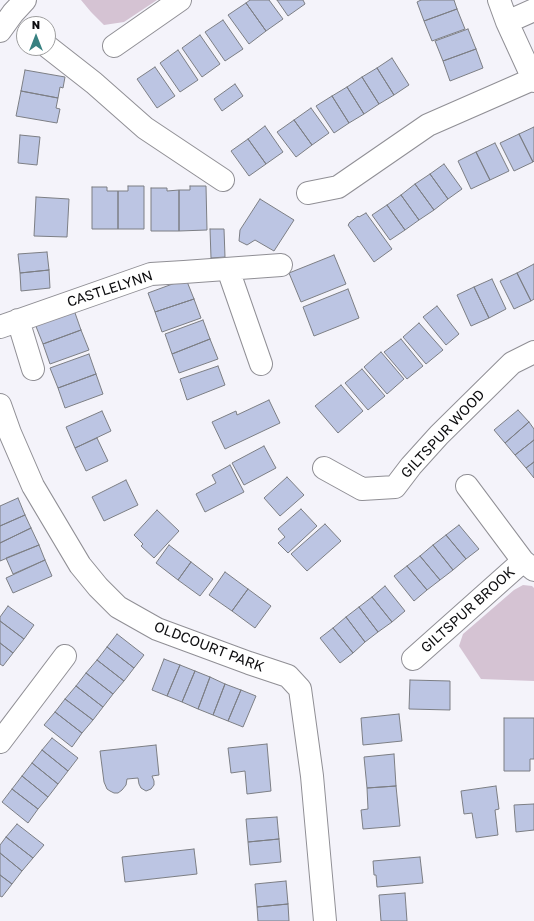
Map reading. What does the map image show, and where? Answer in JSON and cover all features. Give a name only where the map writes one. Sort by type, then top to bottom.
[{"type":"street","points":[[0,30],[25,0]]},
{"type":"street","points":[[114,46],[180,0]]},
{"type":"street","points":[[308,193],[338,187],[428,125],[534,80],[507,22],[499,0]]},
{"type":"street","points":[[507,22],[534,10]]},
{"type":"street","points":[[56,53],[94,83],[145,128],[223,180]]},
{"type":"street","name":"CASTLELYNN","points":[[33,369],[9,323],[151,274],[281,264]]},
{"type":"street","points":[[230,269],[230,275],[261,364]]},
{"type":"street","name":"GILTSPUR WOOD","points":[[324,468],[362,489],[395,487],[411,466],[439,435],[512,363],[534,352]]},
{"type":"street","name":"OLDCOURT PARK","points":[[0,405],[10,433],[33,486],[80,565],[98,587],[118,607],[157,629],[288,676],[300,689],[312,776],[325,921]]},
{"type":"street","name":"GILTSPUR BROOK","points":[[413,659],[529,566],[467,486]]},
{"type":"street","points":[[0,742],[65,656]]},
{"type":"shaded area","points":[[81,0],[157,0],[124,22],[104,25]]},
{"type":"shaded area","points":[[523,585],[532,586],[534,588],[534,681],[481,679],[459,646],[463,634],[514,590]]},
{"type":"building","points":[[250,0],[269,0],[283,19],[266,31],[246,3]]},
{"type":"building","points":[[277,0],[303,0],[305,4],[288,16]]},
{"type":"building","points":[[421,0],[454,0],[457,9],[424,21],[417,2]]},
{"type":"building","points":[[246,3],[266,31],[249,44],[228,15]]},
{"type":"building","points":[[457,9],[465,29],[432,41],[424,21]]},
{"type":"building","points":[[223,20],[243,49],[225,61],[205,32]]},
{"type":"building","points":[[468,29],[476,49],[443,61],[435,41]]},
{"type":"building","points":[[200,35],[220,64],[202,77],[182,48]]},
{"type":"building","points":[[476,49],[483,68],[450,81],[443,61]]},
{"type":"building","points":[[178,50],[198,80],[180,92],[160,63]]},
{"type":"building","points":[[392,58],[409,85],[394,95],[377,68]]},
{"type":"building","points":[[155,67],[175,96],[157,108],[137,79]]},
{"type":"building","points":[[377,68],[394,95],[379,104],[362,77]]},
{"type":"building","points":[[25,70],[65,77],[63,88],[60,87],[58,98],[21,91]]},
{"type":"building","points":[[362,77],[379,104],[364,114],[347,87]]},
{"type":"building","points":[[235,84],[243,96],[222,111],[214,99]]},
{"type":"building","points":[[347,87],[364,114],[349,123],[332,96]]},
{"type":"building","points":[[21,91],[58,98],[56,108],[60,109],[57,123],[16,116]]},
{"type":"building","points":[[332,96],[349,123],[334,133],[316,106]]},
{"type":"building","points":[[311,108],[329,133],[312,145],[294,120]]},
{"type":"building","points":[[294,120],[312,145],[296,157],[277,132]]},
{"type":"building","points":[[265,126],[283,152],[266,164],[248,139]]},
{"type":"building","points":[[534,127],[534,161],[533,162],[519,134]]},
{"type":"building","points":[[519,134],[533,162],[514,171],[500,143]]},
{"type":"building","points":[[20,135],[40,137],[37,165],[18,163]]},
{"type":"building","points":[[248,139],[266,164],[249,176],[231,151]]},
{"type":"building","points":[[495,143],[509,171],[490,180],[476,152]]},
{"type":"building","points":[[476,152],[490,180],[471,189],[458,161]]},
{"type":"building","points":[[444,164],[462,189],[448,199],[430,174]]},
{"type":"building","points":[[430,174],[448,199],[434,210],[415,184]]},
{"type":"building","points":[[415,184],[434,210],[419,220],[401,195]]},
{"type":"building","points":[[128,186],[144,186],[144,229],[118,229],[118,191],[128,191]]},
{"type":"building","points":[[190,186],[206,186],[207,230],[179,231],[179,190],[190,190]]},
{"type":"building","points":[[92,187],[107,187],[107,191],[118,191],[118,229],[92,229]]},
{"type":"building","points":[[151,188],[167,188],[167,191],[179,190],[179,231],[151,231]]},
{"type":"building","points":[[401,195],[419,220],[405,230],[387,205]]},
{"type":"building","points":[[36,197],[69,199],[67,237],[34,236]]},
{"type":"building","points":[[260,199],[294,220],[274,251],[255,240],[247,245],[239,241],[240,230]]},
{"type":"building","points":[[387,205],[405,230],[390,240],[372,215]]},
{"type":"building","points":[[366,213],[392,249],[374,262],[348,225],[358,216],[359,217]]},
{"type":"building","points":[[210,229],[224,229],[225,257],[211,258]]},
{"type":"building","points":[[47,252],[49,270],[20,273],[18,254]]},
{"type":"building","points":[[334,255],[346,284],[301,302],[289,273]]},
{"type":"building","points":[[534,264],[534,299],[531,301],[517,273]]},
{"type":"building","points":[[49,270],[50,288],[21,291],[20,273]]},
{"type":"building","points":[[517,273],[531,301],[514,309],[500,281]]},
{"type":"building","points":[[186,279],[194,299],[155,312],[148,293]]},
{"type":"building","points":[[492,279],[506,309],[489,318],[474,287]]},
{"type":"building","points":[[474,287],[489,318],[471,326],[457,295]]},
{"type":"building","points":[[348,289],[359,318],[314,336],[303,307]]},
{"type":"building","points":[[194,299],[201,318],[162,332],[155,312]]},
{"type":"building","points":[[437,306],[459,334],[446,345],[423,317]]},
{"type":"building","points":[[74,310],[81,330],[43,344],[35,324]]},
{"type":"building","points":[[203,320],[210,339],[172,354],[165,334]]},
{"type":"building","points":[[419,323],[443,350],[426,364],[403,337]]},
{"type":"building","points":[[81,330],[89,350],[50,364],[43,344]]},
{"type":"building","points":[[210,339],[218,359],[179,373],[172,354]]},
{"type":"building","points":[[401,339],[423,366],[407,379],[384,352]]},
{"type":"building","points":[[381,352],[404,379],[387,394],[364,367]]},
{"type":"building","points":[[89,354],[96,374],[58,388],[50,368]]},
{"type":"building","points":[[218,366],[225,385],[187,400],[180,379]]},
{"type":"building","points":[[362,369],[385,396],[368,410],[345,383]]},
{"type":"building","points":[[96,374],[103,394],[65,408],[58,388]]},
{"type":"building","points":[[341,385],[363,411],[338,433],[315,406]]},
{"type":"building","points":[[269,400],[280,423],[225,449],[212,422],[236,411],[237,415]]},
{"type":"building","points":[[518,410],[529,422],[505,443],[494,430]]},
{"type":"building","points":[[102,411],[111,431],[75,448],[66,427]]},
{"type":"building","points":[[529,422],[534,429],[534,440],[515,455],[505,443]]},
{"type":"building","points":[[97,438],[108,461],[86,471],[75,448]]},
{"type":"building","points":[[534,440],[534,462],[526,468],[515,455]]},
{"type":"building","points":[[264,446],[276,468],[244,485],[232,463]]},
{"type":"building","points":[[534,462],[534,478],[526,468]]},
{"type":"building","points":[[230,465],[244,492],[205,512],[196,494],[216,483],[212,475]]},
{"type":"building","points":[[287,477],[304,495],[280,516],[264,498]]},
{"type":"building","points":[[126,480],[138,505],[104,521],[92,497]]},
{"type":"building","points":[[18,498],[25,515],[0,526],[0,506]]},
{"type":"building","points":[[301,509],[317,526],[288,553],[278,543],[285,537],[278,529]]},
{"type":"building","points":[[157,510],[179,531],[154,558],[141,546],[143,544],[134,535]]},
{"type":"building","points":[[25,515],[31,528],[0,543],[0,526]]},
{"type":"building","points":[[325,524],[341,541],[307,571],[291,554]]},
{"type":"building","points":[[459,525],[479,549],[466,559],[446,535]]},
{"type":"building","points":[[31,528],[39,545],[0,561],[0,543]]},
{"type":"building","points":[[446,535],[466,559],[453,570],[433,545]]},
{"type":"building","points":[[39,545],[45,560],[13,574],[6,558]]},
{"type":"building","points":[[169,545],[191,562],[178,580],[156,563]]},
{"type":"building","points":[[433,545],[453,570],[440,580],[420,556]]},
{"type":"building","points":[[420,556],[440,580],[427,590],[407,566]]},
{"type":"building","points":[[45,560],[52,576],[13,593],[6,578]]},
{"type":"building","points":[[191,562],[213,579],[200,596],[178,580]]},
{"type":"building","points":[[407,566],[427,590],[414,601],[394,576]]},
{"type":"building","points":[[225,572],[248,589],[232,611],[209,595]]},
{"type":"building","points":[[385,586],[405,611],[392,622],[372,597]]},
{"type":"building","points":[[248,589],[271,606],[255,628],[232,611]]},
{"type":"building","points":[[372,597],[392,622],[378,632],[359,607]]},
{"type":"building","points":[[8,606],[34,625],[24,639],[0,621],[0,617]]},
{"type":"building","points":[[359,607],[378,632],[365,642],[346,617]]},
{"type":"building","points":[[346,617],[365,642],[353,653],[333,628]]},
{"type":"building","points":[[0,621],[24,639],[13,653],[0,643]]},
{"type":"building","points":[[333,628],[353,653],[340,663],[320,638]]},
{"type":"building","points":[[117,634],[144,655],[134,668],[107,647]]},
{"type":"building","points":[[0,643],[13,653],[3,666],[0,664]]},
{"type":"building","points":[[107,647],[134,668],[124,681],[97,660]]},
{"type":"building","points":[[164,659],[180,665],[167,696],[152,690]]},
{"type":"building","points":[[97,660],[124,681],[113,694],[86,673]]},
{"type":"building","points":[[180,665],[195,671],[182,702],[167,696]]},
{"type":"building","points":[[195,671],[210,677],[198,709],[182,702]]},
{"type":"building","points":[[86,673],[113,694],[103,707],[76,686]]},
{"type":"building","points":[[210,677],[225,684],[213,715],[198,709]]},
{"type":"building","points":[[410,680],[450,681],[450,710],[409,709]]},
{"type":"building","points":[[225,684],[241,690],[228,721],[213,715]]},
{"type":"building","points":[[76,686],[103,707],[93,720],[65,699]]},
{"type":"building","points":[[241,690],[256,696],[243,727],[228,721]]},
{"type":"building","points":[[65,699],[93,720],[82,733],[55,712]]},
{"type":"building","points":[[55,712],[82,733],[72,747],[44,725]]},
{"type":"building","points":[[399,714],[402,741],[363,745],[361,718]]},
{"type":"building","points":[[504,718],[534,718],[534,759],[530,759],[530,771],[504,771]]},
{"type":"building","points":[[52,738],[78,758],[68,771],[42,750]]},
{"type":"building","points":[[267,744],[271,791],[247,794],[245,771],[231,773],[228,748]]},
{"type":"building","points":[[156,745],[159,775],[152,776],[154,785],[151,789],[146,791],[141,788],[138,778],[127,779],[126,785],[118,793],[114,793],[107,789],[104,782],[100,751]]},
{"type":"building","points":[[42,750],[68,771],[58,784],[32,763]]},
{"type":"building","points":[[394,754],[396,786],[367,788],[364,757]]},
{"type":"building","points":[[32,763],[58,784],[48,797],[22,776]]},
{"type":"building","points":[[22,776],[48,797],[38,809],[12,789]]},
{"type":"building","points":[[396,786],[400,826],[363,829],[361,810],[368,809],[367,788]]},
{"type":"building","points":[[496,786],[499,809],[495,810],[498,835],[476,838],[472,813],[464,814],[461,791]]},
{"type":"building","points":[[12,789],[38,809],[28,823],[2,802]]},
{"type":"building","points":[[534,804],[534,830],[516,832],[514,805]]},
{"type":"building","points":[[277,817],[279,839],[248,842],[246,819]]},
{"type":"building","points":[[17,824],[44,845],[33,858],[6,837]]},
{"type":"building","points":[[6,837],[33,858],[22,871],[0,853],[0,845]]},
{"type":"building","points":[[279,839],[281,862],[250,865],[248,842]]},
{"type":"building","points":[[194,849],[197,874],[125,882],[122,857]]},
{"type":"building","points":[[0,853],[22,871],[12,884],[0,875]]},
{"type":"building","points":[[420,857],[423,883],[377,887],[373,861]]},
{"type":"building","points":[[0,875],[12,884],[2,897],[0,896]]},
{"type":"building","points":[[286,881],[288,904],[257,907],[255,884]]},
{"type":"building","points":[[405,893],[407,921],[381,921],[379,895]]},
{"type":"building","points":[[288,904],[289,921],[258,921],[257,907]]}]
